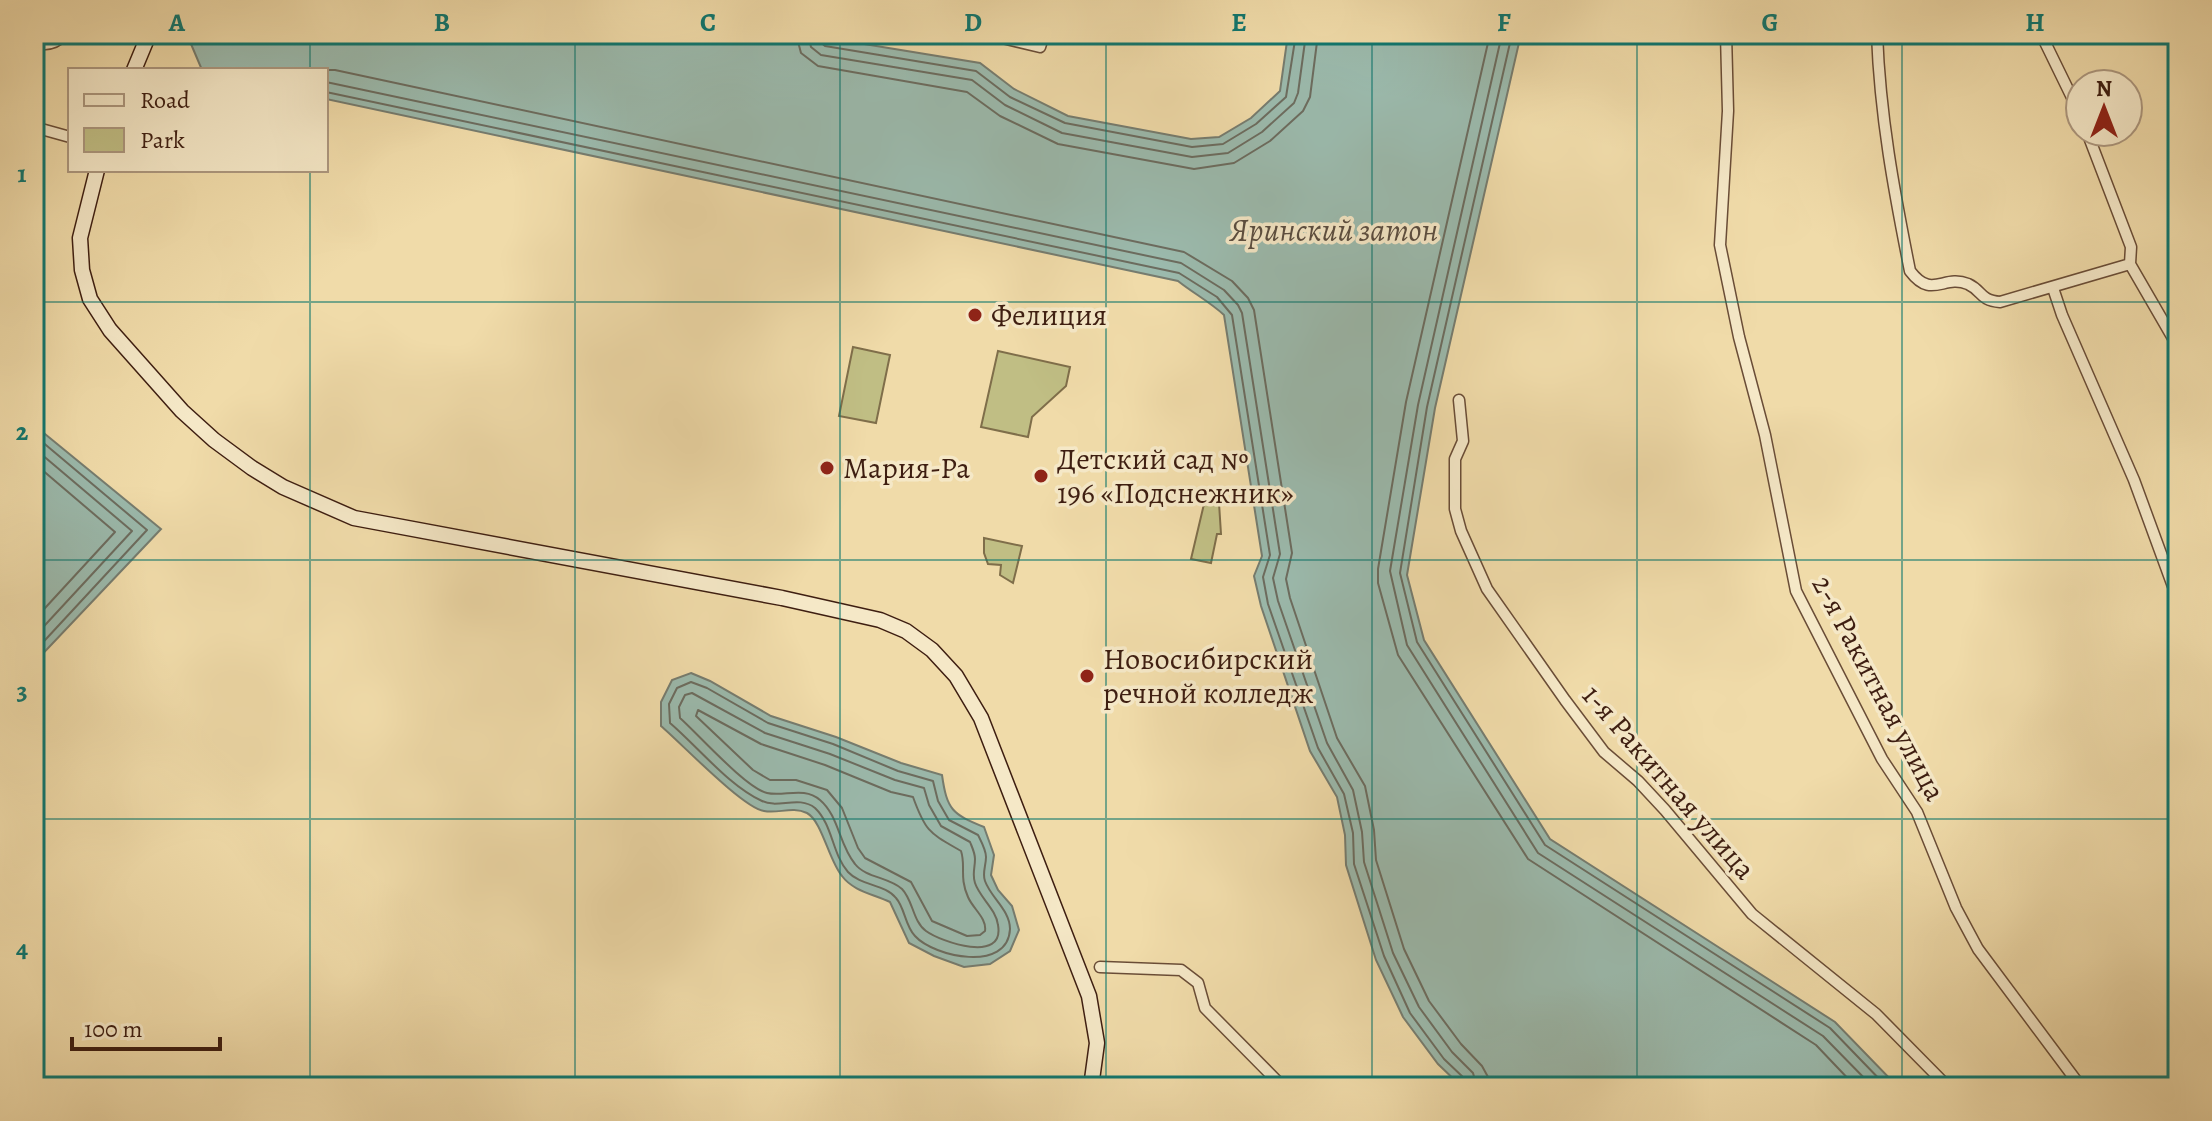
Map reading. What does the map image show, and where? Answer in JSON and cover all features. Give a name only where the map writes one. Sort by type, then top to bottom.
[{"type":"street","points":[[34,43],[53,43],[65,34]]},
{"type":"street","points":[[135,68],[149,34]]},
{"type":"street","points":[[986,34],[1040,47],[1044,34]]},
{"type":"street","name":"2-я Ракитная улица","points":[[1726,34],[1728,111],[1720,245],[1739,337],[1765,435],[1796,591],[1882,759],[1917,812],[1956,908],[1978,949],[2081,1087]]},
{"type":"street","points":[[1877,34],[1879,95],[1887,154],[1910,271],[1922,284],[1933,287],[1955,283],[1969,285],[1987,301],[2000,302],[2130,264]]},
{"type":"street","points":[[2041,34],[2064,81]]},
{"type":"street","points":[[34,127],[68,136]]},
{"type":"street","points":[[2093,148],[2131,247],[2130,264],[2174,340]]},
{"type":"street","points":[[96,172],[80,238],[82,270],[90,299],[125,349],[182,411],[214,440],[283,487],[354,518],[782,598],[880,620],[906,631],[932,650],[956,676],[981,718],[1089,996],[1097,1043],[1091,1087]]},
{"type":"street","points":[[2053,288],[2134,480],[2178,600]]},
{"type":"street","name":"1-я Ракитная улица","points":[[1459,400],[1463,441],[1455,459],[1455,509],[1461,531],[1487,589],[1565,700],[1604,752],[1638,781],[1665,810],[1752,914],[1876,1014],[1948,1087]]},
{"type":"street","points":[[1100,967],[1181,970],[1198,983],[1205,1008],[1283,1087]]},
{"type":"green space","points":[[853,347],[890,355],[876,423],[839,416]]},
{"type":"green space","points":[[998,351],[1070,367],[1066,386],[1032,417],[1028,437],[981,427]]},
{"type":"green space","points":[[1219,503],[1221,534],[1217,534],[1211,563],[1191,559],[1204,504]]},
{"type":"green space","points":[[984,538],[1022,546],[1013,583],[1000,575],[1001,565],[988,564]]},
{"type":"water","name":"Яринский затон","points":[[192,34],[803,34],[980,63],[1014,89],[1068,116],[1191,139],[1219,137],[1251,118],[1280,91],[1288,34],[1521,34],[1435,408],[1407,575],[1424,640],[1550,839],[1835,1022],[1898,1087],[1462,1087],[1438,1064],[1403,1017],[1376,960],[1346,865],[1345,835],[1337,797],[1310,751],[1261,606],[1254,576],[1262,556],[1224,315],[1178,281],[328,99],[328,68],[201,68],[191,44]]},
{"type":"water","points":[[34,425],[161,529],[34,663]]},
{"type":"water","points":[[691,673],[771,716],[942,775],[946,796],[953,809],[984,827],[994,855],[991,875],[998,890],[1012,906],[1019,930],[1010,951],[990,964],[964,967],[909,943],[890,902],[858,889],[842,876],[812,817],[796,810],[764,811],[727,787],[661,726],[661,702],[672,680]]},
{"type":"place","name":"Фелиция","points":[[975,315]]},
{"type":"place","name":"Мария-Ра","points":[[827,468]]},
{"type":"place","name":"Детский сад № 196 «Подснежник»","points":[[1041,476]]},
{"type":"place","name":"Новосибирский речной колледж","points":[[1087,676]]}]
